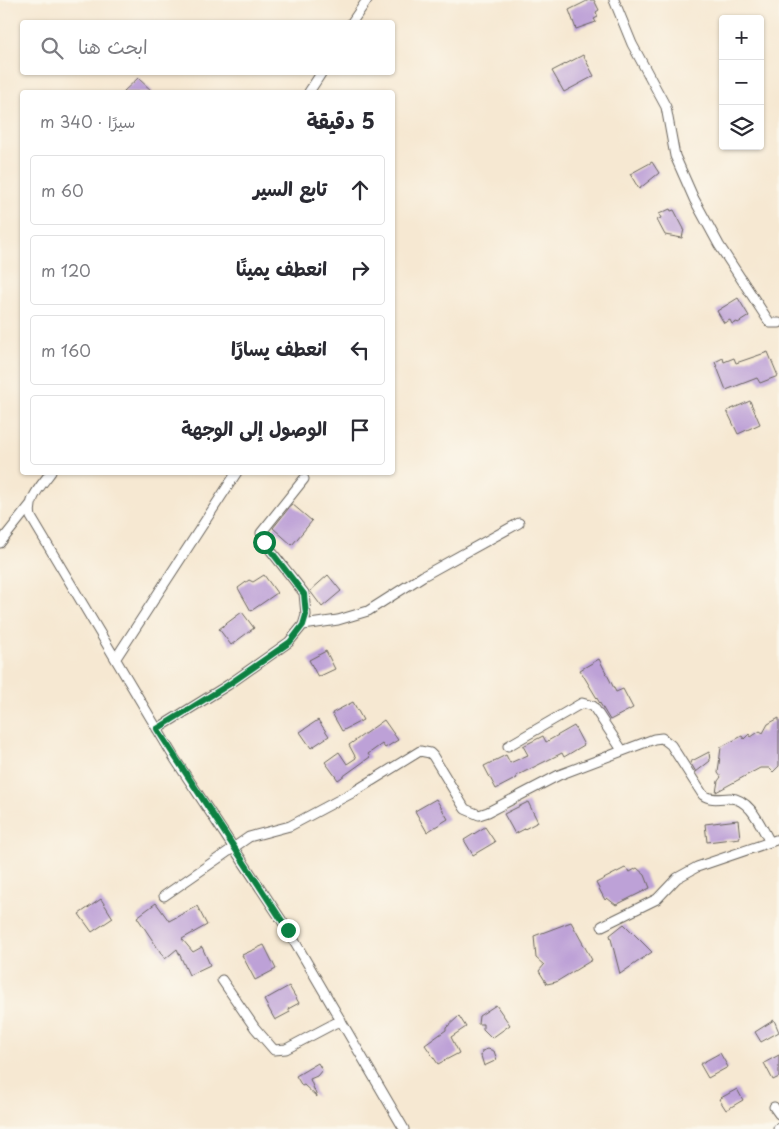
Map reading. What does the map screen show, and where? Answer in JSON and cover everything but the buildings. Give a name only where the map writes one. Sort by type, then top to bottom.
[{"type":"street","points":[[353,20],[368,0]]},
{"type":"street","points":[[614,0],[632,44],[666,107],[675,156],[698,206],[719,245],[770,324],[779,323]]},
{"type":"street","points":[[310,90],[320,75]]},
{"type":"street","points":[[0,543],[30,504],[49,475]]},
{"type":"street","points":[[116,658],[235,475]]},
{"type":"street","points":[[157,729],[228,685],[290,642],[303,625],[306,615],[304,594],[264,542],[261,533],[304,480]]},
{"type":"street","points":[[30,504],[30,510],[35,522],[157,729],[288,930],[404,1129]]},
{"type":"street","points":[[303,625],[338,620],[368,611],[423,576],[519,523]]},
{"type":"street","points":[[508,746],[582,703],[593,706],[622,750]]},
{"type":"street","points":[[164,896],[249,837],[290,826],[352,793],[420,751],[434,756],[465,809],[478,815],[488,812],[559,775],[654,739],[665,739],[703,795],[710,798],[732,798],[743,802],[775,840],[697,867],[677,878],[657,899],[602,926]]},
{"type":"street","points":[[222,980],[255,1028],[274,1050],[286,1049],[341,1020]]},
{"type":"route","points":[[264,542],[304,594],[306,615],[303,625],[290,642],[228,685],[157,729],[194,788],[262,887],[288,930]]}]
